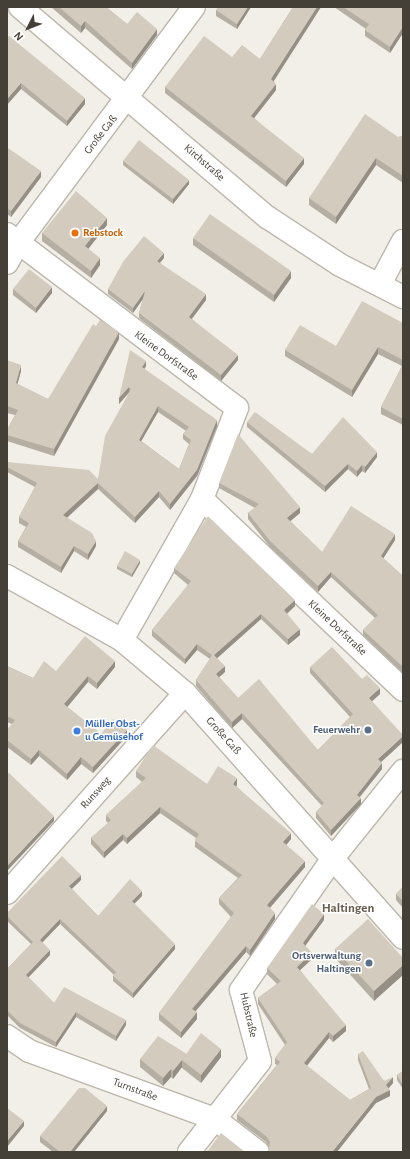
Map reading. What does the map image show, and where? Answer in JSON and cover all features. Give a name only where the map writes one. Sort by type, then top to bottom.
[{"type":"street","name":"Kirchstraße","points":[[20,7],[267,217],[340,265],[380,284],[403,298]]},
{"type":"street","name":"Große Gaß","points":[[7,264],[12,239],[129,99],[194,7]]},
{"type":"street","name":"Kleine Dorfstraße","points":[[12,239],[237,408],[202,498],[122,640]]},
{"type":"street","points":[[380,284],[403,241]]},
{"type":"street","name":"Kleine Dorfstraße","points":[[202,498],[403,690]]},
{"type":"street","name":"Große Gaß","points":[[7,576],[122,640],[185,693],[403,938]]},
{"type":"street","name":"Runsweg","points":[[7,893],[185,693]]},
{"type":"street","points":[[333,858],[403,771]]},
{"type":"street","name":"Hubstraße","points":[[189,1152],[260,1061],[241,990],[333,858]]},
{"type":"street","name":"Turnstraße","points":[[7,1036],[29,1051],[215,1119],[258,1152]]},
{"type":"building","points":[[59,7],[106,7],[127,24],[137,12],[157,29],[132,63],[85,21],[81,26]]},
{"type":"building","points":[[218,7],[248,7],[237,24],[216,10]]},
{"type":"building","points":[[293,7],[317,7],[271,79],[276,84],[251,116],[304,158],[286,181],[165,87],[204,36],[232,57],[242,45],[260,59]]},
{"type":"building","points":[[343,7],[403,7],[403,27],[390,47],[365,30],[369,24]]},
{"type":"building","points":[[9,36],[85,98],[67,121],[21,83],[7,99],[7,38]]},
{"type":"building","points":[[365,114],[398,137],[403,136],[403,176],[376,158],[336,217],[309,198]]},
{"type":"building","points":[[139,140],[189,180],[173,199],[123,161]]},
{"type":"building","points":[[8,148],[41,171],[11,211],[7,208]]},
{"type":"building","name":"Rebstock","points":[[76,191],[107,218],[85,246],[100,258],[91,271],[42,233]]},
{"type":"building","points":[[210,214],[291,271],[274,295],[193,238]]},
{"type":"building","points":[[144,236],[164,253],[157,261],[206,294],[189,317],[238,355],[221,375],[139,313],[145,291],[133,308],[108,289],[123,262]]},
{"type":"building","points":[[29,269],[52,287],[36,308],[13,289]]},
{"type":"building","points":[[362,301],[403,323],[403,360],[378,347],[352,390],[285,350],[300,325],[336,346]]},
{"type":"building","points":[[100,320],[119,332],[54,449],[7,435],[7,430],[18,410],[7,406],[7,360],[21,365],[16,383],[48,399],[93,324],[96,326]]},
{"type":"building","points":[[130,350],[146,361],[142,367],[217,420],[197,470],[170,504],[159,491],[135,517],[98,483],[63,515],[92,533],[96,541],[88,554],[74,546],[61,567],[18,541],[29,523],[19,517],[37,483],[7,467],[7,462],[89,470],[98,479],[105,436],[131,389],[129,387],[119,398]],"holes":[[[158,406],[189,427],[183,434],[191,440],[179,469],[139,440]]]},
{"type":"building","points":[[403,364],[403,419],[381,407]]},
{"type":"building","points":[[255,412],[312,454],[343,417],[377,452],[365,467],[362,465],[357,471],[348,464],[325,486],[247,422]]},
{"type":"building","points":[[238,434],[300,507],[287,518],[322,552],[351,506],[395,534],[381,556],[403,576],[403,667],[363,630],[378,615],[331,572],[318,586],[270,541],[248,513],[259,504],[219,483]]},
{"type":"building","points":[[208,516],[295,600],[284,610],[300,629],[288,639],[261,614],[214,655],[225,666],[216,674],[238,698],[259,679],[318,750],[353,714],[310,667],[332,647],[362,679],[367,675],[380,688],[369,698],[403,735],[378,759],[382,763],[357,795],[361,798],[331,830],[316,812],[324,803],[242,713],[232,722],[196,680],[212,655],[197,644],[185,659],[152,630],[191,581],[174,568]]},
{"type":"building","points":[[125,551],[140,560],[132,574],[117,566]]},
{"type":"building","points":[[85,636],[115,661],[97,683],[88,676],[64,704],[101,734],[113,719],[127,730],[93,767],[81,757],[67,774],[39,750],[31,759],[7,740],[7,730],[15,720],[7,716],[7,666],[33,678],[44,661],[56,671]]},
{"type":"building","points":[[153,745],[207,784],[218,766],[237,778],[233,784],[291,833],[283,842],[305,861],[267,905],[275,913],[250,950],[246,946],[192,1009],[197,1012],[181,1032],[159,1013],[234,913],[219,898],[242,875],[195,841],[199,834],[160,807],[127,838],[123,834],[104,852],[91,838],[111,820],[106,815],[146,778],[136,771]]},
{"type":"building","points":[[9,773],[54,816],[7,866],[7,775]]},
{"type":"building","points":[[62,856],[81,875],[69,886],[98,916],[130,879],[142,891],[132,901],[175,944],[133,993],[113,976],[116,972],[60,919],[40,940],[50,950],[26,975],[54,1003],[64,987],[126,1020],[116,1036],[76,1012],[56,1042],[20,1023],[7,1010],[7,969],[33,942],[7,916],[7,913]]},
{"type":"building","points":[[403,887],[403,901],[396,894]]},
{"type":"building","points":[[312,904],[324,914],[303,943],[312,953],[297,967],[346,1025],[333,1036],[329,1032],[304,1063],[350,1100],[371,1088],[358,1054],[363,1051],[384,1081],[393,1077],[386,1085],[390,1090],[376,1097],[332,1152],[268,1152],[270,1142],[266,1136],[237,1114],[280,1062],[275,1058],[287,1042],[258,998],[281,981],[267,968]]},
{"type":"building","name":"Ortsverwaltung Haltingen","points":[[368,919],[403,958],[403,965],[374,991],[335,949]]},
{"type":"building","points":[[201,1033],[221,1049],[201,1075],[182,1060]]},
{"type":"building","points":[[158,1036],[187,1054],[173,1071],[171,1069],[163,1078],[140,1059]]},
{"type":"building","points":[[403,1071],[403,1085],[397,1075]]},
{"type":"building","points":[[79,1088],[85,1088],[107,1106],[70,1152],[60,1152],[40,1136]]},
{"type":"building","points":[[7,1108],[24,1121],[7,1141]]},
{"type":"building","points":[[221,1133],[245,1152],[207,1152]]},
{"type":"place","name":"Rebstock","points":[[75,233]]},
{"type":"place","name":"Feuerwehr","points":[[368,730]]},
{"type":"place","name":"Müller Obst- u Gemüsehof","points":[[77,731]]},
{"type":"place","name":"Ortsverwaltung Haltingen","points":[[369,963]]},
{"type":"district","name":"Haltingen","points":[[348,909]]}]
